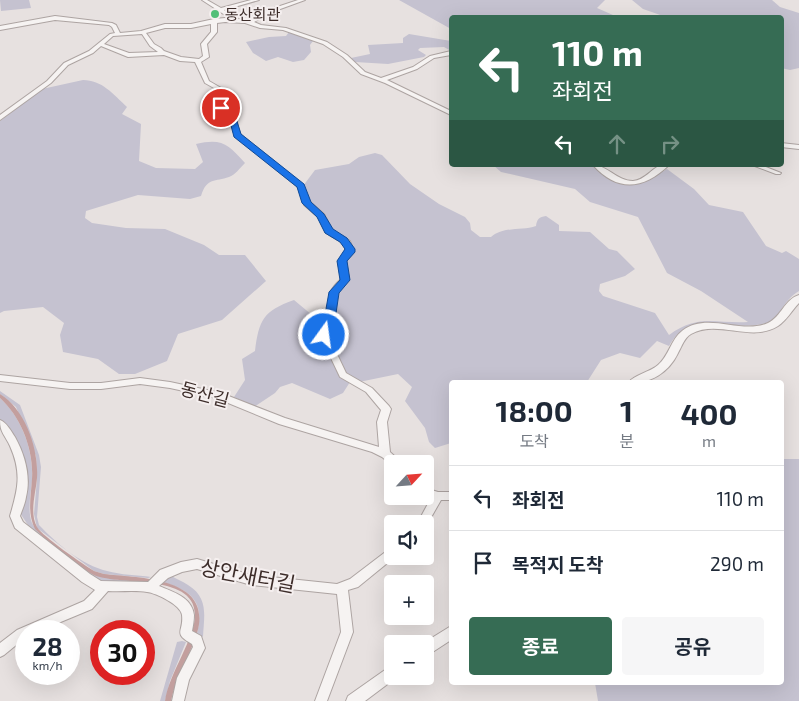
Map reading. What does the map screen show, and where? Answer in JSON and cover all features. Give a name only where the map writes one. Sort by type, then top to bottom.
[{"type":"street","points":[[204,0],[225,14],[225,20]]},
{"type":"street","points":[[220,10],[257,0]]},
{"type":"street","points":[[250,22],[270,11],[303,0]]},
{"type":"street","points":[[0,28],[60,18],[110,24],[116,28],[118,34]]},
{"type":"street","points":[[0,118],[48,82],[66,64],[87,54],[109,37],[118,34],[143,32],[165,26],[191,26],[225,20],[250,22],[286,29],[324,42],[345,56],[361,72],[449,112]]},
{"type":"street","points":[[100,44],[128,55],[162,53],[174,55],[180,60],[198,62],[206,57],[204,44],[214,32],[214,21]]},
{"type":"street","points":[[143,32],[152,45],[162,53]]},
{"type":"street","points":[[381,80],[416,68],[432,57],[449,53]]},
{"type":"street","points":[[198,62],[206,82],[232,96],[220,110],[232,116],[237,135],[260,155],[300,184],[307,203],[321,216],[329,231],[344,240],[350,249],[350,252],[342,261],[345,280],[334,292],[330,320],[324,335],[343,375],[370,390],[384,405],[386,412],[382,422],[385,454]]},
{"type":"street","points":[[784,145],[799,147]]},
{"type":"street","points":[[599,167],[612,176],[632,183],[643,181],[663,167]]},
{"type":"street","points":[[762,167],[778,172]]},
{"type":"street","points":[[638,380],[661,370],[670,359],[681,338],[688,332],[708,326],[767,327],[776,322],[799,298]]},
{"type":"street","name":"동산길","points":[[0,378],[70,386],[101,386],[140,381],[170,385],[218,395],[282,421],[385,454]]},
{"type":"street","points":[[0,424],[16,447],[23,478],[22,494],[15,521],[86,578],[104,588],[153,583],[184,605],[188,614],[185,632],[198,642],[199,648],[183,678],[178,701]]},
{"type":"street","points":[[434,495],[449,496]]},
{"type":"street","points":[[427,515],[438,496]]},
{"type":"street","points":[[321,701],[347,632],[342,588],[362,578],[384,560]]},
{"type":"street","name":"상안새터길","points":[[153,583],[172,570],[197,564],[251,580],[342,588]]},
{"type":"street","points":[[0,651],[33,628],[88,605],[104,588]]},
{"type":"street","points":[[434,644],[449,633]]},
{"type":"street","points":[[353,701],[384,678]]},
{"type":"shaded area","points":[[0,0],[29,0],[31,8],[1,11]]},
{"type":"shaded area","points":[[399,0],[605,0],[597,8],[613,15],[449,15],[449,28]]},
{"type":"shaded area","points":[[632,0],[772,0],[780,7],[799,13],[799,68],[790,70],[784,69],[784,15],[660,15],[643,9]]},
{"type":"shaded area","points":[[289,32],[313,41],[310,45],[311,52],[304,60],[293,62],[278,57],[266,61],[253,53],[246,42],[269,37],[286,36]]},
{"type":"shaded area","points":[[409,34],[449,41],[449,50],[444,47],[420,48],[418,50],[426,55],[424,57],[388,64],[355,62],[351,58],[370,54],[368,45],[403,43],[403,38]]},
{"type":"shaded area","points":[[83,80],[102,85],[127,107],[122,114],[141,124],[139,161],[156,168],[195,169],[203,162],[196,144],[218,142],[229,147],[245,163],[231,176],[209,183],[201,196],[190,199],[138,195],[86,211],[85,218],[92,223],[126,228],[165,229],[204,245],[219,255],[245,255],[266,281],[222,320],[178,334],[167,361],[135,374],[119,374],[98,359],[63,352],[60,335],[64,323],[43,307],[0,313],[0,121],[42,89]]},
{"type":"shaded area","points":[[375,153],[382,155],[410,184],[439,204],[465,217],[470,223],[471,230],[480,237],[491,237],[502,231],[536,226],[539,219],[546,216],[559,225],[559,231],[590,232],[609,249],[617,251],[635,269],[625,276],[600,284],[599,291],[603,296],[655,313],[669,335],[680,328],[699,322],[748,322],[701,291],[667,273],[638,217],[590,202],[575,189],[501,172],[495,167],[596,167],[625,182],[632,183],[646,181],[667,169],[694,189],[709,205],[743,212],[766,246],[782,253],[786,251],[799,259],[799,291],[793,295],[771,321],[753,325],[714,323],[689,327],[678,334],[669,346],[657,341],[640,358],[620,353],[601,360],[588,380],[449,380],[449,444],[435,448],[429,442],[425,428],[405,401],[412,387],[398,374],[359,382],[346,375],[326,334],[336,291],[348,282],[344,264],[352,251],[333,233],[308,201],[303,186],[315,170],[349,164],[359,157]]},
{"type":"shaded area","points":[[294,300],[324,325],[322,335],[350,382],[343,393],[330,399],[292,383],[280,387],[275,393],[254,407],[234,397],[245,380],[242,359],[255,351],[258,332],[264,318],[275,308]]},
{"type":"shaded area","points":[[0,391],[20,405],[39,455],[41,467],[37,517],[39,525],[62,546],[88,564],[112,572],[151,577],[104,574],[94,571],[37,528],[34,514],[37,479],[36,456],[16,407],[0,394]]},
{"type":"shaded area","points":[[0,394],[17,409],[33,443],[36,455],[37,478],[33,515],[40,531],[94,571],[170,584],[184,591],[195,601],[199,615],[197,633],[176,683],[171,701],[165,701],[167,690],[194,623],[195,614],[191,601],[182,592],[168,586],[103,578],[92,574],[62,553],[35,529],[30,511],[31,457],[20,424],[0,398]]},
{"type":"shaded area","points":[[0,398],[15,415],[29,447],[32,470],[30,513],[35,528],[70,558],[93,574],[112,579],[145,581],[99,582],[28,525],[20,513],[25,492],[6,426],[0,420]]},
{"type":"shaded area","points":[[784,459],[799,459],[799,701],[598,701],[595,685],[784,685]]},
{"type":"shaded area","points":[[170,575],[195,590],[199,596],[204,608],[203,637],[197,633],[199,613],[194,599],[181,589],[163,582]]},
{"type":"shaded area","points":[[177,642],[186,642],[170,681],[165,701],[160,701]]},
{"type":"place","name":"동산회관","points":[[215,14]]},
{"type":"route","points":[[221,108],[221,112],[231,115],[237,135],[301,186],[307,203],[321,216],[330,233],[344,240],[350,249],[350,252],[342,261],[345,280],[334,292],[330,305],[330,320],[324,335]]}]
